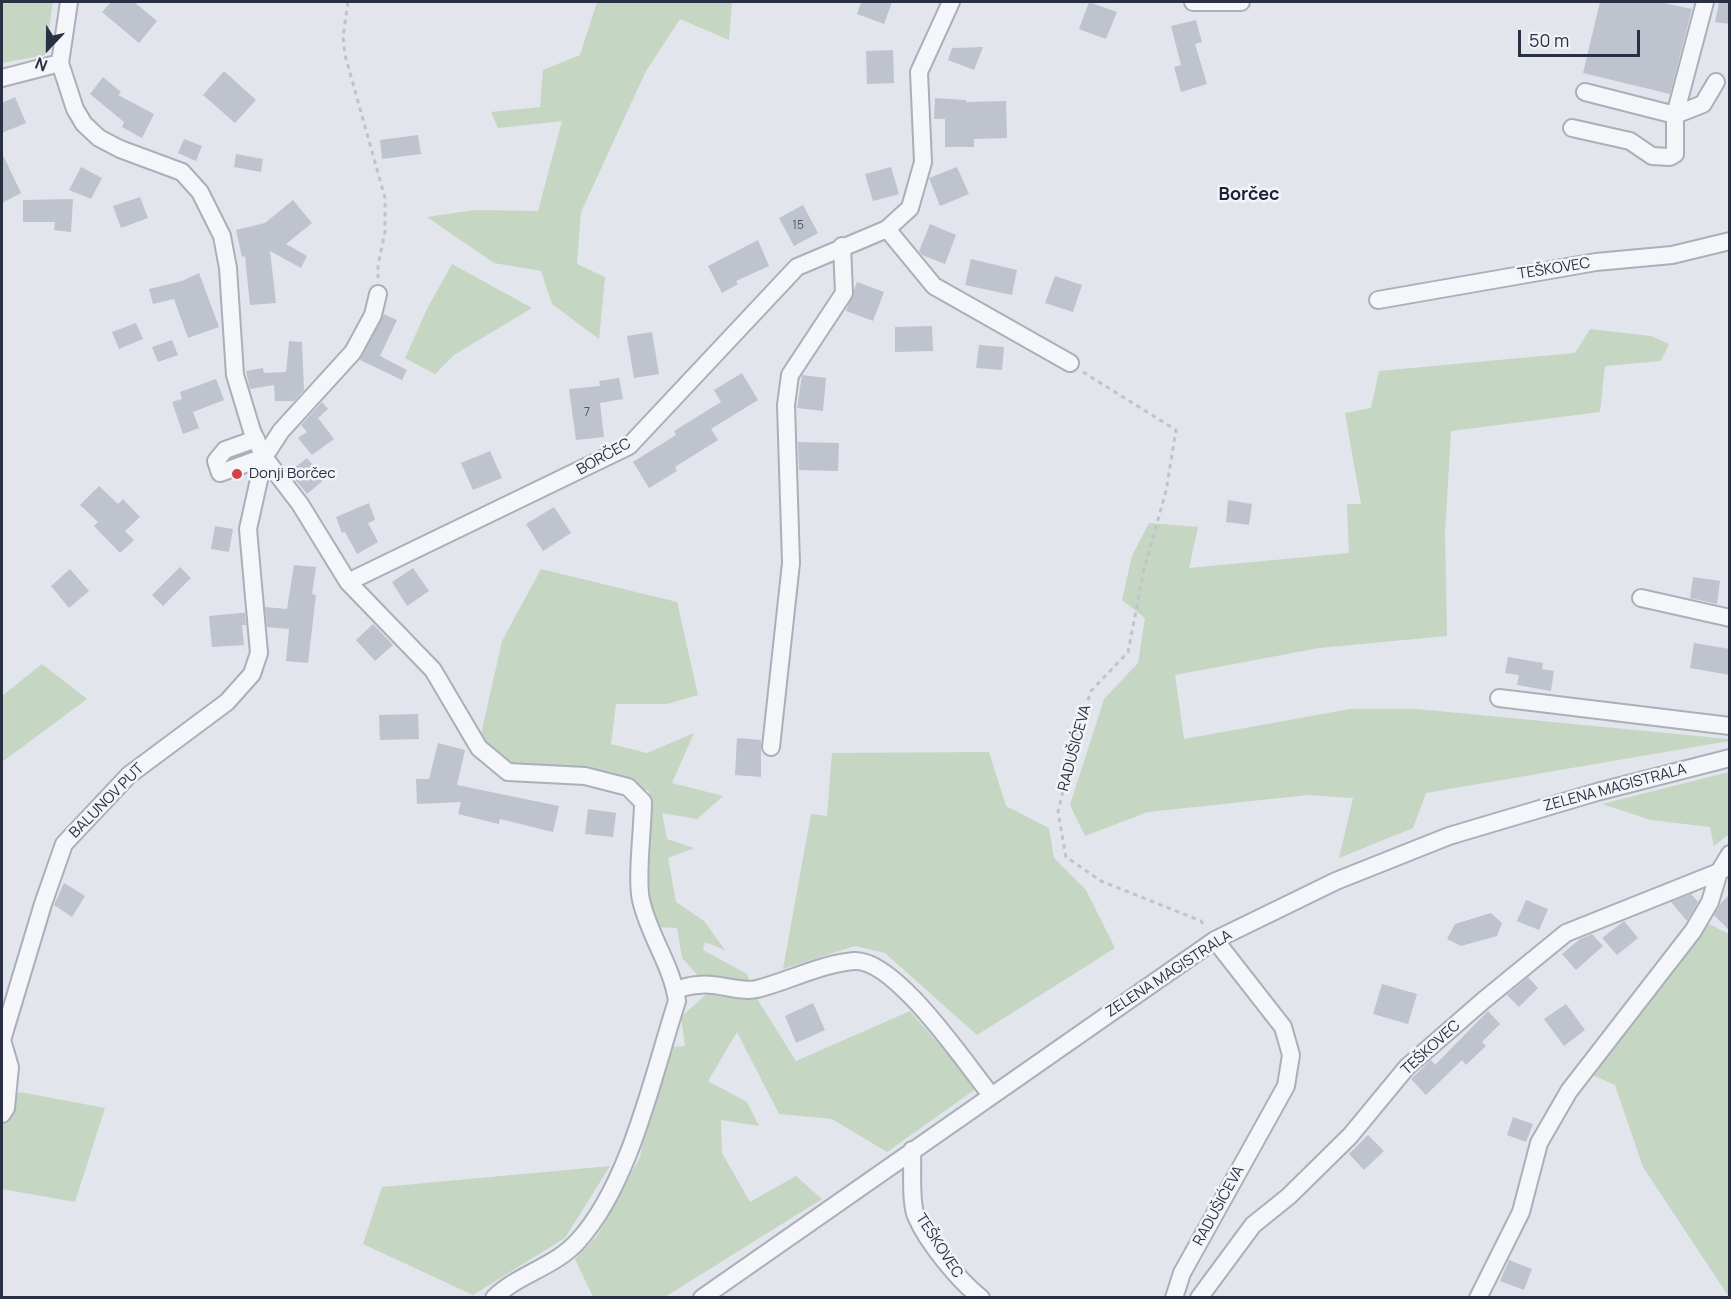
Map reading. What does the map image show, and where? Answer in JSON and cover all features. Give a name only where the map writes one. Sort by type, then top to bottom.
[{"type":"street","points":[[69,2],[60,63],[70,96],[84,123],[99,138],[120,149],[182,172],[193,182],[212,212],[222,236],[228,268],[235,375],[256,439],[264,457],[300,504],[348,582],[433,670],[479,748],[508,772],[526,775],[554,773],[585,776],[628,787],[643,802],[641,897],[651,934],[674,980],[677,1001],[620,1179],[579,1241],[566,1253],[504,1288],[494,1298]]},
{"type":"street","name":"BORČEC","points":[[348,582],[516,503],[629,446],[797,267],[842,246],[887,229],[910,208],[923,162],[919,72],[951,2]]},
{"type":"street","points":[[1193,2],[1241,2]]},
{"type":"street","points":[[1572,128],[1630,141],[1652,156],[1670,158],[1675,154],[1675,115],[1706,2]]},
{"type":"street","points":[[2,78],[60,63]]},
{"type":"street","points":[[1585,92],[1675,115],[1703,104],[1716,82]]},
{"type":"street","points":[[887,229],[934,286],[1070,363]]},
{"type":"street","name":"TEŠKOVEC","points":[[1378,300],[1596,262],[1672,255],[1730,242]]},
{"type":"street","points":[[771,747],[791,563],[786,405],[790,375],[844,293],[842,246]]},
{"type":"street","points":[[256,439],[222,452],[216,466],[220,473],[264,457],[281,431],[353,351],[373,315],[378,294]]},
{"type":"street","name":"BALUNOV PUT","points":[[2,1114],[6,1108],[10,1067],[2,1040],[63,844],[129,776],[228,702],[252,674],[259,653],[248,529],[264,457]]},
{"type":"street","points":[[1641,598],[1730,618]]},
{"type":"street","points":[[1498,698],[1730,726]]},
{"type":"street","name":"ZELENA MAGISTRALA","points":[[702,1298],[1215,940],[1336,881],[1449,836],[1597,792],[1730,758]]},
{"type":"street","points":[[1478,1298],[1492,1265],[1521,1212],[1539,1143],[1569,1091],[1693,931],[1710,903],[1730,854]]},
{"type":"street","name":"TEŠKOVEC","points":[[1199,1298],[1253,1225],[1289,1196],[1350,1136],[1407,1067],[1566,933],[1724,869]]},
{"type":"street","name":"RADUŠIĆEVA","points":[[1174,1298],[1182,1273],[1286,1086],[1291,1055],[1283,1027],[1215,940]]},
{"type":"street","points":[[675,990],[698,984],[754,989],[829,966],[855,961],[871,963],[891,976],[920,1006],[991,1095]]},
{"type":"street","name":"TEŠKOVEC","points":[[912,1150],[915,1215],[951,1268],[966,1286],[981,1298]]},
{"type":"path","points":[[348,2],[343,37],[345,55],[386,198],[385,232],[378,265],[378,294]]},
{"type":"path","name":"RADUŠIĆEVA","points":[[1070,363],[1176,430],[1166,491],[1144,570],[1128,651],[1091,691],[1074,743],[1058,812],[1066,857],[1101,881],[1201,921],[1215,940]]},
{"type":"green space","points":[[2,2],[53,2],[45,55],[2,63]]},
{"type":"green space","points":[[597,2],[732,2],[729,40],[680,19],[646,71],[581,212],[577,264],[605,277],[599,339],[552,304],[541,271],[494,263],[427,217],[475,210],[538,211],[562,121],[498,128],[491,112],[540,107],[543,70],[580,55]]},
{"type":"green space","points":[[452,264],[532,308],[454,355],[435,374],[405,358],[428,307]]},
{"type":"green space","points":[[1590,329],[1651,336],[1669,344],[1661,361],[1605,366],[1600,412],[1451,431],[1445,533],[1447,636],[1319,648],[1175,675],[1184,739],[1350,709],[1417,709],[1729,739],[1729,741],[1426,793],[1413,828],[1339,858],[1353,798],[1308,795],[1148,812],[1085,836],[1070,805],[1104,699],[1138,663],[1145,618],[1122,600],[1132,556],[1149,523],[1198,527],[1189,568],[1349,553],[1347,504],[1361,504],[1345,413],[1371,408],[1379,371],[1575,353]]},
{"type":"green space","points":[[541,569],[677,602],[698,695],[667,704],[616,704],[611,744],[647,753],[694,733],[672,783],[723,796],[697,819],[662,813],[667,839],[694,848],[668,858],[676,902],[704,921],[725,950],[705,942],[703,950],[747,974],[759,1002],[796,1061],[910,1011],[977,1088],[887,1152],[832,1119],[779,1114],[737,1032],[708,1081],[747,1102],[759,1126],[721,1120],[722,1153],[750,1202],[796,1176],[822,1199],[665,1297],[593,1297],[575,1259],[597,1236],[640,1157],[650,1105],[670,1047],[685,1046],[681,1017],[711,990],[682,958],[677,928],[659,927],[647,894],[649,791],[627,783],[556,768],[512,764],[480,739],[502,641]]},
{"type":"green space","points":[[42,664],[87,699],[2,762],[2,696]]},
{"type":"green space","points":[[989,752],[1006,806],[1049,828],[1054,858],[1086,890],[1115,948],[977,1035],[885,953],[855,946],[783,969],[811,814],[827,816],[832,753]]},
{"type":"green space","points":[[1729,772],[1729,834],[1714,846],[1710,827],[1651,820],[1602,804]]},
{"type":"green space","points":[[1709,924],[1729,934],[1729,1297],[1643,1167],[1615,1085],[1592,1075]]},
{"type":"green space","points":[[20,1092],[105,1108],[75,1202],[2,1189],[2,1102]]},
{"type":"green space","points":[[610,1166],[565,1238],[473,1295],[363,1244],[382,1187]]},
{"type":"building","points":[[111,2],[134,2],[157,21],[139,43],[102,12]]},
{"type":"building","points":[[861,2],[892,2],[884,24],[857,14]]},
{"type":"building","points":[[1089,2],[1117,12],[1106,39],[1079,29]]},
{"type":"building","points":[[1600,2],[1660,2],[1692,9],[1670,94],[1583,73]]},
{"type":"building","points":[[1719,2],[1730,2],[1730,24],[1715,22]]},
{"type":"building","points":[[1196,20],[1202,42],[1195,44],[1207,84],[1181,92],[1174,67],[1181,65],[1171,26]]},
{"type":"building","points":[[983,47],[974,70],[948,60],[952,48]]},
{"type":"building","points":[[893,50],[894,83],[867,84],[866,51]]},
{"type":"building","points":[[224,71],[256,100],[235,123],[203,95]]},
{"type":"building","points":[[103,77],[121,92],[118,95],[154,114],[142,138],[122,127],[124,122],[90,94]]},
{"type":"building","points":[[15,97],[26,123],[2,133],[2,103]]},
{"type":"building","points":[[935,98],[966,100],[966,102],[1006,101],[1007,138],[974,139],[974,147],[945,147],[945,119],[934,119]]},
{"type":"building","points":[[418,135],[421,154],[382,159],[380,140]]},
{"type":"building","points":[[184,139],[202,146],[196,161],[178,153]]},
{"type":"building","points":[[2,153],[21,193],[2,203]]},
{"type":"building","points":[[236,154],[263,159],[261,172],[234,167]]},
{"type":"building","points":[[81,167],[102,178],[91,199],[69,190]]},
{"type":"building","points":[[891,167],[899,194],[873,201],[865,174]]},
{"type":"building","points":[[957,167],[969,194],[940,206],[929,178]]},
{"type":"building","points":[[140,197],[148,218],[121,228],[113,206]]},
{"type":"building","points":[[73,199],[71,232],[54,230],[55,222],[23,222],[23,200]]},
{"type":"building","points":[[293,200],[312,223],[286,244],[307,256],[301,268],[270,251],[276,303],[250,305],[245,256],[242,257],[236,230],[265,223]]},
{"type":"building","points":[[803,205],[818,233],[794,246],[779,218]]},
{"type":"building","points":[[930,224],[956,235],[945,264],[922,255],[919,251]]},
{"type":"building","points":[[758,240],[769,266],[736,281],[738,284],[722,293],[708,266]]},
{"type":"building","points":[[971,259],[1017,270],[1012,295],[965,285]]},
{"type":"building","points":[[199,273],[219,327],[188,338],[174,299],[153,304],[149,289],[182,281]]},
{"type":"building","points":[[1055,276],[1082,285],[1073,312],[1045,303]]},
{"type":"building","points":[[857,282],[884,292],[873,321],[846,311]]},
{"type":"building","points":[[384,314],[397,320],[380,356],[407,370],[402,380],[360,360]]},
{"type":"building","points":[[136,323],[143,339],[119,349],[112,332]]},
{"type":"building","points":[[932,326],[933,351],[895,352],[895,327]]},
{"type":"building","points":[[652,332],[659,374],[634,378],[627,336]]},
{"type":"building","points":[[172,340],[178,355],[158,362],[152,347]]},
{"type":"building","points":[[289,341],[302,342],[304,390],[294,401],[275,401],[274,385],[250,389],[246,371],[263,368],[264,373],[286,372]]},
{"type":"building","points":[[979,345],[1004,347],[1002,370],[976,368]]},
{"type":"building","points":[[742,373],[758,400],[711,429],[718,440],[675,467],[677,471],[649,488],[633,462],[676,435],[674,431],[721,402],[714,390]]},
{"type":"building","points":[[802,375],[826,378],[823,411],[797,408]]},
{"type":"building","points":[[619,378],[623,399],[600,403],[604,437],[576,440],[569,389],[600,386],[599,381]]},
{"type":"building","points":[[216,379],[224,400],[193,412],[199,428],[183,434],[172,402],[182,399],[180,392]]},
{"type":"building","points":[[322,402],[328,409],[318,418],[334,439],[312,455],[298,438],[307,432],[301,425]]},
{"type":"building","points":[[798,442],[839,443],[838,471],[799,470]]},
{"type":"building","points":[[490,451],[502,478],[473,490],[461,463]]},
{"type":"building","points":[[307,458],[325,479],[307,494],[289,472]]},
{"type":"building","points":[[99,486],[118,504],[123,499],[140,517],[125,531],[134,540],[120,553],[94,526],[98,522],[80,505]]},
{"type":"building","points":[[1228,500],[1252,504],[1249,525],[1226,522]]},
{"type":"building","points":[[369,503],[375,520],[368,523],[378,542],[357,554],[345,532],[342,533],[336,517]]},
{"type":"building","points":[[554,507],[571,533],[543,551],[526,524]]},
{"type":"building","points":[[215,526],[233,529],[229,552],[211,549]]},
{"type":"building","points":[[294,565],[316,567],[312,594],[316,595],[308,663],[286,661],[289,629],[267,627],[265,607],[287,609]]},
{"type":"building","points":[[180,567],[191,578],[163,606],[152,595]]},
{"type":"building","points":[[413,568],[429,591],[407,606],[392,582]]},
{"type":"building","points":[[70,569],[89,591],[69,608],[51,586]]},
{"type":"building","points":[[1693,577],[1720,581],[1717,604],[1690,598]]},
{"type":"building","points":[[245,613],[246,625],[242,625],[244,645],[212,647],[209,616]]},
{"type":"building","points":[[373,624],[393,645],[375,661],[356,640]]},
{"type":"building","points":[[1694,643],[1730,649],[1730,675],[1690,668]]},
{"type":"building","points":[[1508,657],[1543,663],[1542,669],[1554,671],[1551,691],[1517,685],[1519,675],[1505,673]]},
{"type":"building","points":[[418,714],[419,739],[380,740],[379,715]]},
{"type":"building","points":[[737,738],[761,740],[761,777],[735,775]]},
{"type":"building","points":[[438,743],[465,750],[457,785],[559,806],[553,832],[500,819],[499,824],[458,814],[461,802],[417,804],[416,779],[429,779]]},
{"type":"building","points":[[588,809],[616,813],[613,837],[585,834]]},
{"type":"building","points":[[64,883],[85,896],[72,917],[54,905]]},
{"type":"building","points":[[1691,894],[1698,902],[1687,921],[1671,902]]},
{"type":"building","points":[[1730,894],[1730,931],[1714,915]]},
{"type":"building","points":[[1526,900],[1548,909],[1539,930],[1517,921]]},
{"type":"building","points":[[1491,913],[1502,923],[1497,936],[1461,946],[1447,939],[1455,924]]},
{"type":"building","points":[[1624,921],[1638,938],[1617,955],[1602,938]]},
{"type":"building","points":[[1592,934],[1603,946],[1576,970],[1562,954],[1580,939]]},
{"type":"building","points":[[1528,977],[1538,988],[1519,1007],[1507,995]]},
{"type":"building","points":[[1382,984],[1417,994],[1408,1024],[1373,1014]]},
{"type":"building","points":[[813,1003],[825,1030],[796,1043],[785,1016]]},
{"type":"building","points":[[1566,1004],[1585,1030],[1564,1046],[1544,1019]]},
{"type":"building","points":[[1488,1011],[1500,1024],[1482,1042],[1486,1046],[1466,1065],[1462,1060],[1426,1095],[1411,1079],[1431,1060],[1435,1065]]},
{"type":"building","points":[[1513,1117],[1533,1124],[1526,1142],[1507,1135]]},
{"type":"building","points":[[1368,1135],[1384,1151],[1364,1170],[1349,1154]]},
{"type":"building","points":[[1509,1260],[1532,1269],[1524,1290],[1500,1281]]},
{"type":"place","name":"Donji Borčec","points":[[237,474]]},
{"type":"district","name":"Borčec","points":[[1249,195]]}]
